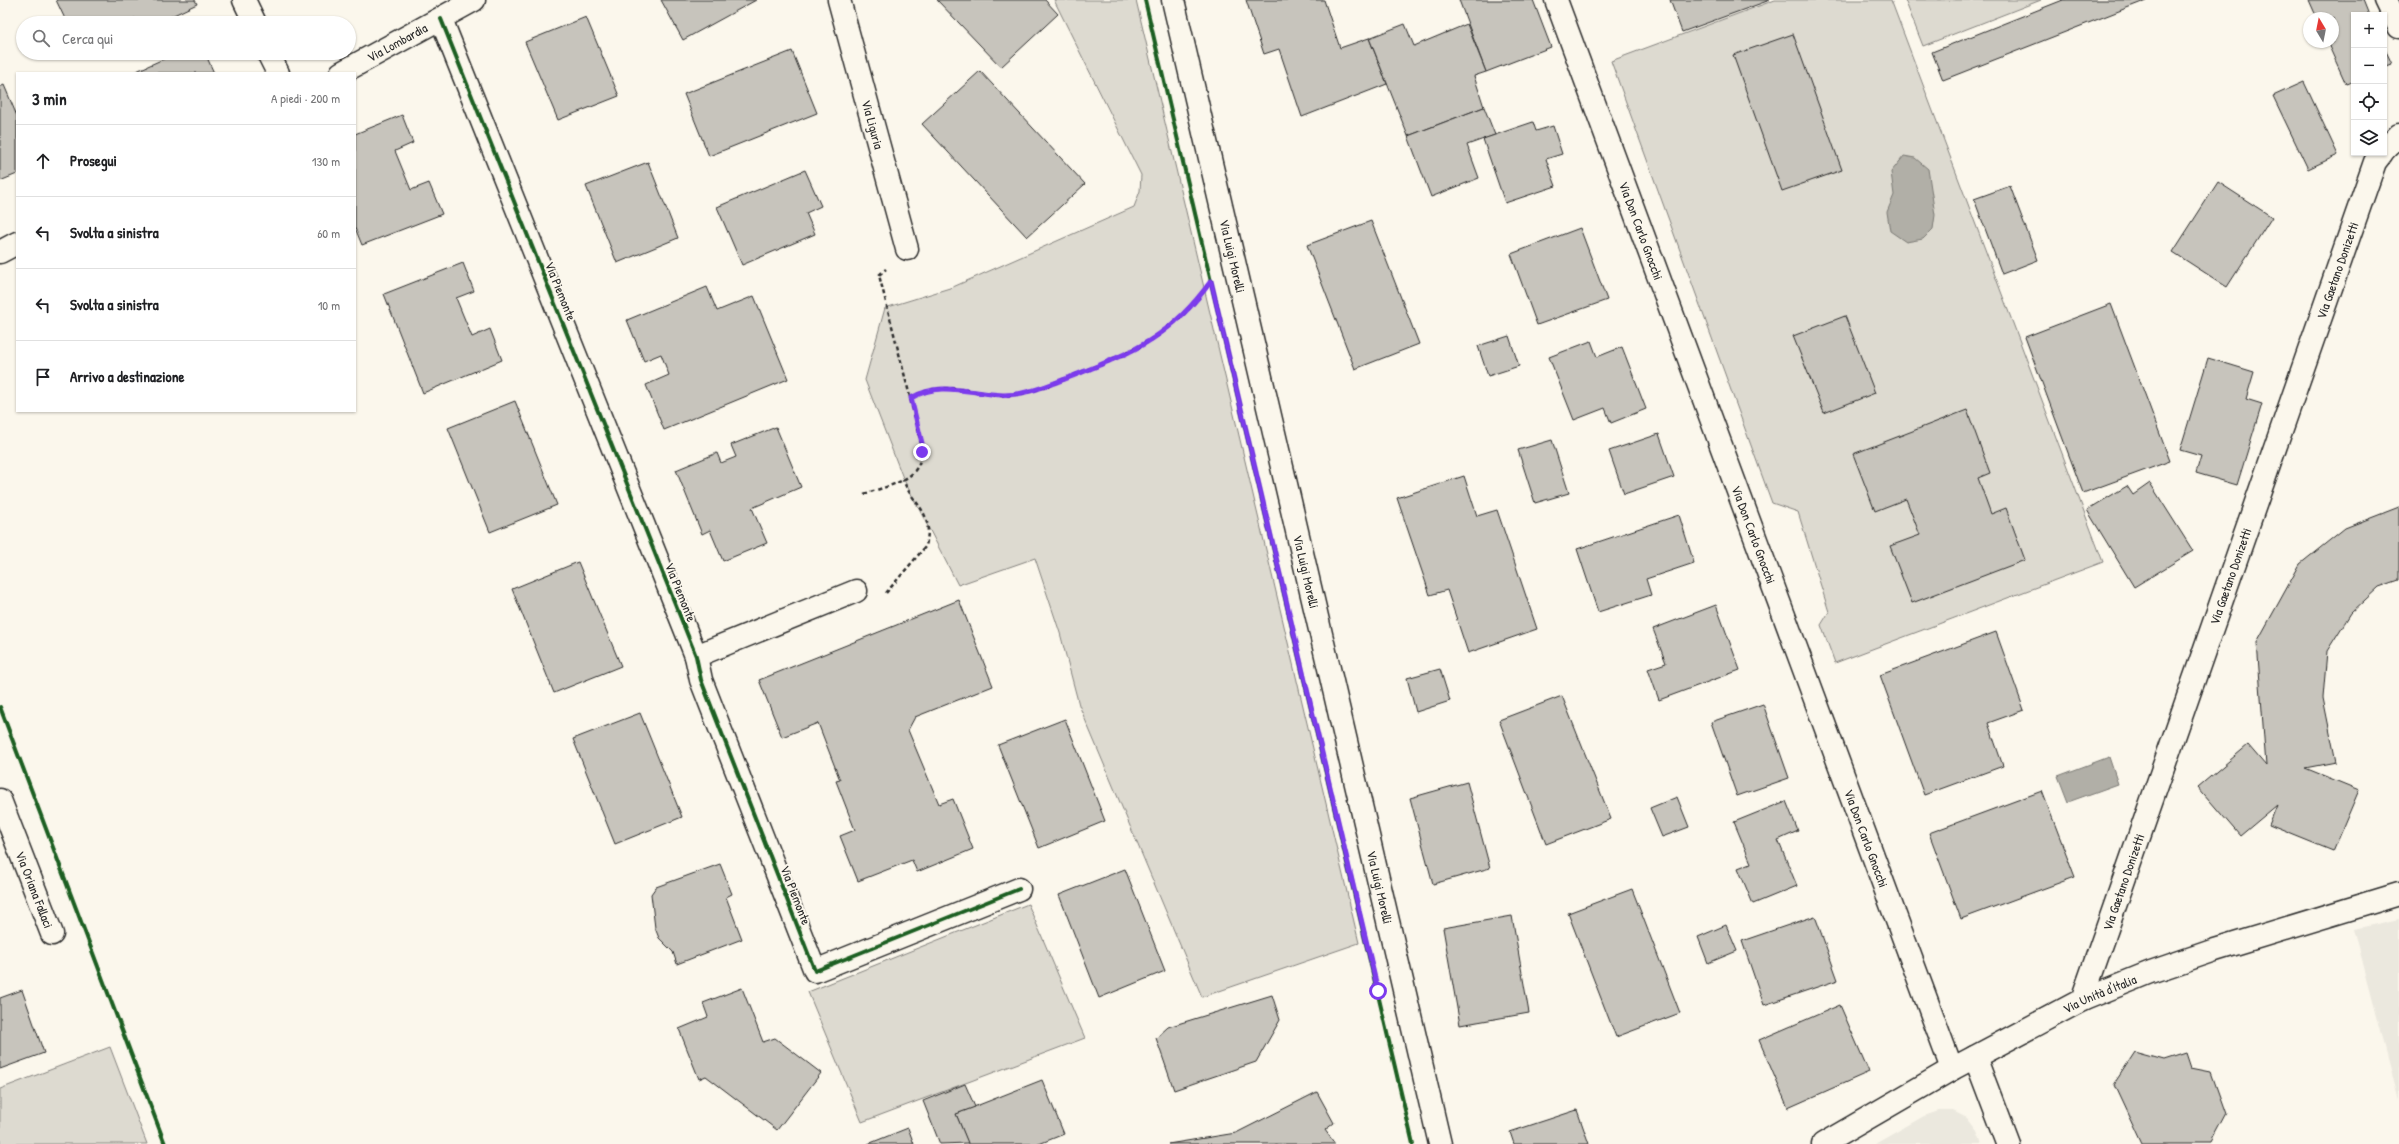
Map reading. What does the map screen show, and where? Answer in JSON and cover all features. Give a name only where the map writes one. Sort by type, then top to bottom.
[{"type":"street","points":[[244,0],[252,16]]},
{"type":"street","name":"Via Lombardia","points":[[343,72],[474,0]]},
{"type":"street","name":"Via Liguria","points":[[839,0],[907,249]]},
{"type":"street","name":"Via Luigi Morelli","points":[[1173,0],[1440,1144]]},
{"type":"street","name":"Via Don Carlo Gnocchi","points":[[1556,0],[1952,1069]]},
{"type":"street","points":[[2386,0],[2399,27]]},
{"type":"street","name":"Via Piemonte","points":[[441,19],[696,656],[701,680],[815,971],[1019,889]]},
{"type":"street","points":[[272,60],[278,72]]},
{"type":"street","points":[[2387,147],[2399,135]]},
{"type":"street","name":"Via Gaetano Donizetti","points":[[2082,1000],[2374,162],[2379,156]]},
{"type":"street","points":[[0,252],[16,244]]},
{"type":"street","points":[[696,656],[856,591]]},
{"type":"street","name":"Via Oriana Fallaci","points":[[0,800],[52,934]]},
{"type":"street","name":"Via Unità d'Italia","points":[[1823,1144],[1952,1069],[2082,1000],[2181,961],[2318,917],[2399,894]]},
{"type":"street","points":[[1975,1057],[2008,1144]]},
{"type":"path","points":[[864,494],[903,480],[916,472],[922,452],[922,443],[879,275],[907,249]]},
{"type":"path","points":[[911,398],[921,392],[944,388],[1002,395],[1016,394],[1052,384],[1124,355],[1153,339],[1186,314],[1211,281]]},
{"type":"path","points":[[1211,281],[1213,288]]},
{"type":"path","points":[[884,595],[922,551],[927,539],[925,514],[903,480]]},
{"type":"shaded area","points":[[1054,0],[1136,0],[1359,943],[1202,997],[1079,705],[1060,633],[1035,558],[958,585],[903,478],[865,380],[885,308],[953,287],[1134,207],[1140,191],[1141,175]]},
{"type":"shaded area","points":[[1775,0],[1891,0],[2103,562],[1835,663],[1821,625],[1829,612],[1798,512],[1772,503],[1611,61]]},
{"type":"shaded area","points":[[1905,0],[2041,0],[1923,46]]},
{"type":"shaded area","points":[[1904,156],[1915,158],[1928,169],[1935,215],[1933,229],[1923,239],[1906,242],[1890,231],[1887,212],[1894,195],[1891,172]]},
{"type":"shaded area","points":[[2109,757],[2118,784],[2068,802],[2058,776]]},
{"type":"shaded area","points":[[1028,904],[1085,1038],[862,1122],[808,992]]},
{"type":"shaded area","points":[[2399,919],[2399,1100],[2354,929]]},
{"type":"shaded area","points":[[110,1047],[147,1144],[0,1144],[0,1089]]},
{"type":"shaded area","points":[[1939,1111],[1953,1111],[1967,1118],[1977,1131],[1982,1144],[1875,1144],[1924,1116]]},
{"type":"building","points":[[56,0],[195,0],[197,4],[172,16],[64,16]]},
{"type":"building","points":[[661,0],[756,0],[683,40]]},
{"type":"building","points":[[937,0],[1045,0],[1058,14],[1001,67]]},
{"type":"building","points":[[1246,0],[1324,0],[1340,48],[1369,38],[1387,84],[1302,117],[1279,49],[1264,54]]},
{"type":"building","points":[[1459,0],[1533,0],[1551,47],[1486,72]]},
{"type":"building","points":[[1670,0],[1770,0],[1682,32]]},
{"type":"building","points":[[2063,0],[2147,0],[1943,80],[1932,52]]},
{"type":"building","points":[[2309,0],[2363,0],[2368,12],[2351,12],[2351,82],[2346,84],[2330,48],[2339,48],[2339,12],[2314,12]]},
{"type":"building","points":[[586,17],[619,96],[558,120],[525,42]]},
{"type":"building","points":[[1405,24],[1414,46],[1467,24],[1486,72],[1474,76],[1484,107],[1408,136],[1369,38]]},
{"type":"building","points":[[1793,34],[1842,170],[1782,191],[1733,55]]},
{"type":"building","points":[[792,51],[817,113],[709,156],[684,94]]},
{"type":"building","points":[[2387,53],[2392,64],[2387,66]]},
{"type":"building","points":[[161,60],[208,60],[214,72],[134,72]]},
{"type":"building","points":[[980,71],[1085,184],[1027,237],[922,124]]},
{"type":"building","points":[[2304,82],[2338,155],[2308,169],[2273,96]]},
{"type":"building","points":[[4,85],[16,114],[16,174],[0,181],[0,87]]},
{"type":"building","points":[[1484,107],[1495,135],[1467,145],[1479,178],[1431,197],[1408,136]]},
{"type":"building","points":[[402,115],[413,143],[395,151],[411,190],[429,183],[442,214],[362,245],[356,230],[356,134]]},
{"type":"building","points":[[1533,122],[1536,131],[1553,126],[1562,154],[1546,159],[1556,186],[1505,203],[1483,139]]},
{"type":"building","points":[[648,162],[678,238],[617,263],[586,186]]},
{"type":"building","points":[[805,170],[821,206],[806,213],[815,234],[742,265],[717,207]]},
{"type":"building","points":[[2218,182],[2272,217],[2227,287],[2173,252]]},
{"type":"building","points":[[2010,186],[2038,260],[2002,274],[1974,199]]},
{"type":"building","points":[[1371,221],[1419,344],[1355,369],[1307,245]]},
{"type":"building","points":[[1580,228],[1607,300],[1537,325],[1511,254]]},
{"type":"building","points":[[463,263],[474,291],[456,298],[472,337],[490,329],[502,360],[423,393],[384,294]]},
{"type":"building","points":[[707,287],[717,311],[754,296],[788,379],[664,430],[646,385],[669,375],[661,354],[644,361],[627,320]]},
{"type":"building","points":[[2111,304],[2170,461],[2083,493],[2025,337]]},
{"type":"building","points":[[1845,316],[1875,393],[1824,413],[1793,336]]},
{"type":"building","points":[[1509,336],[1519,366],[1488,376],[1478,346]]},
{"type":"building","points":[[1591,341],[1597,357],[1622,347],[1646,409],[1611,423],[1605,408],[1574,420],[1549,357]]},
{"type":"building","points":[[2208,358],[2254,372],[2246,399],[2262,404],[2237,485],[2196,473],[2201,456],[2180,450]]},
{"type":"building","points":[[515,401],[557,505],[490,532],[448,428]]},
{"type":"building","points":[[1967,410],[1990,473],[1978,478],[1991,514],[2006,508],[2025,560],[1912,603],[1890,546],[1920,535],[1906,499],[1875,511],[1853,454]]},
{"type":"building","points":[[776,427],[801,487],[752,508],[767,543],[723,561],[710,530],[702,534],[676,470],[717,453],[721,463],[736,457],[731,445]]},
{"type":"building","points":[[1659,434],[1674,477],[1624,494],[1609,451]]},
{"type":"building","points":[[1552,440],[1569,493],[1535,503],[1518,450]]},
{"type":"building","points":[[1464,476],[1477,516],[1497,510],[1537,629],[1468,653],[1447,590],[1430,595],[1397,498]]},
{"type":"building","points":[[2150,483],[2193,551],[2134,587],[2087,510],[2127,486],[2133,495]]},
{"type":"building","points":[[2399,507],[2399,580],[2379,587],[2351,613],[2327,651],[2323,698],[2336,762],[2305,768],[2359,790],[2333,851],[2269,825],[2277,805],[2240,836],[2198,787],[2248,745],[2266,766],[2257,642],[2300,564],[2345,528]]},
{"type":"building","points":[[1679,515],[1694,563],[1646,579],[1651,595],[1598,612],[1577,549]]},
{"type":"building","points":[[578,562],[621,666],[554,693],[512,589]]},
{"type":"building","points":[[959,600],[993,686],[915,717],[908,730],[939,804],[953,799],[973,849],[917,872],[912,860],[858,881],[840,836],[855,830],[836,781],[840,780],[818,723],[782,737],[759,680]]},
{"type":"building","points":[[1716,605],[1740,670],[1659,700],[1648,669],[1666,663],[1653,629]]},
{"type":"building","points":[[1996,632],[2024,710],[1988,723],[2003,766],[1924,795],[1880,675]]},
{"type":"building","points":[[1440,669],[1450,701],[1416,712],[1407,678]]},
{"type":"building","points":[[1562,696],[1611,819],[1546,844],[1499,720]]},
{"type":"building","points":[[1763,704],[1789,778],[1737,796],[1711,722]]},
{"type":"building","points":[[640,713],[682,817],[615,844],[573,739]]},
{"type":"building","points":[[1065,719],[1105,821],[1039,848],[998,745]]},
{"type":"building","points":[[1467,782],[1490,868],[1433,884],[1410,798]]},
{"type":"building","points":[[2042,791],[2075,877],[1961,919],[1929,833]]},
{"type":"building","points":[[1677,797],[1689,827],[1662,837],[1650,808]]},
{"type":"building","points":[[1786,801],[1798,831],[1778,840],[1797,886],[1753,904],[1738,868],[1751,863],[1734,822]]},
{"type":"building","points":[[720,864],[732,894],[726,897],[742,939],[677,964],[673,952],[659,938],[655,928],[651,894],[656,887]]},
{"type":"building","points":[[1125,869],[1165,971],[1099,998],[1059,895]]},
{"type":"building","points":[[1632,889],[1680,1013],[1616,1037],[1568,913]]},
{"type":"building","points":[[1512,916],[1529,1013],[1460,1025],[1443,928]]},
{"type":"building","points":[[1815,916],[1838,980],[1764,1005],[1742,941]]},
{"type":"building","points":[[1726,925],[1737,951],[1708,963],[1698,937]]},
{"type":"building","points":[[742,988],[763,1042],[775,1038],[821,1073],[777,1130],[706,1076],[699,1079],[679,1029],[708,1017],[703,1003]]},
{"type":"building","points":[[22,990],[44,1053],[0,1069],[0,998]]},
{"type":"building","points":[[1272,995],[1280,1020],[1256,1062],[1174,1090],[1156,1038],[1168,1027]]},
{"type":"building","points":[[1840,1005],[1869,1072],[1788,1108],[1759,1040]]},
{"type":"building","points":[[2135,1052],[2164,1060],[2186,1053],[2191,1068],[2211,1072],[2226,1114],[2210,1144],[2142,1144],[2114,1084]]},
{"type":"building","points":[[1042,1080],[1064,1134],[1039,1144],[968,1144],[956,1114]]},
{"type":"building","points":[[965,1084],[975,1107],[956,1114],[968,1143],[940,1144],[923,1101]]},
{"type":"building","points":[[1317,1092],[1334,1123],[1325,1130],[1335,1144],[1168,1144],[1236,1133]]},
{"type":"building","points":[[1577,1110],[1589,1144],[1514,1144],[1510,1132]]},
{"type":"building","points":[[908,1128],[914,1144],[868,1144]]},
{"type":"cycle path","points":[[1145,0],[1413,1144]]},
{"type":"cycle path","points":[[441,19],[696,656],[701,680],[815,971],[1019,889]]},
{"type":"cycle path","points":[[0,707],[165,1144]]},
{"type":"route","points":[[922,452],[920,432],[911,398],[921,392],[931,389],[958,388],[1002,395],[1016,394],[1052,384],[1144,346],[1186,314],[1211,281],[1260,484],[1378,991]]}]
